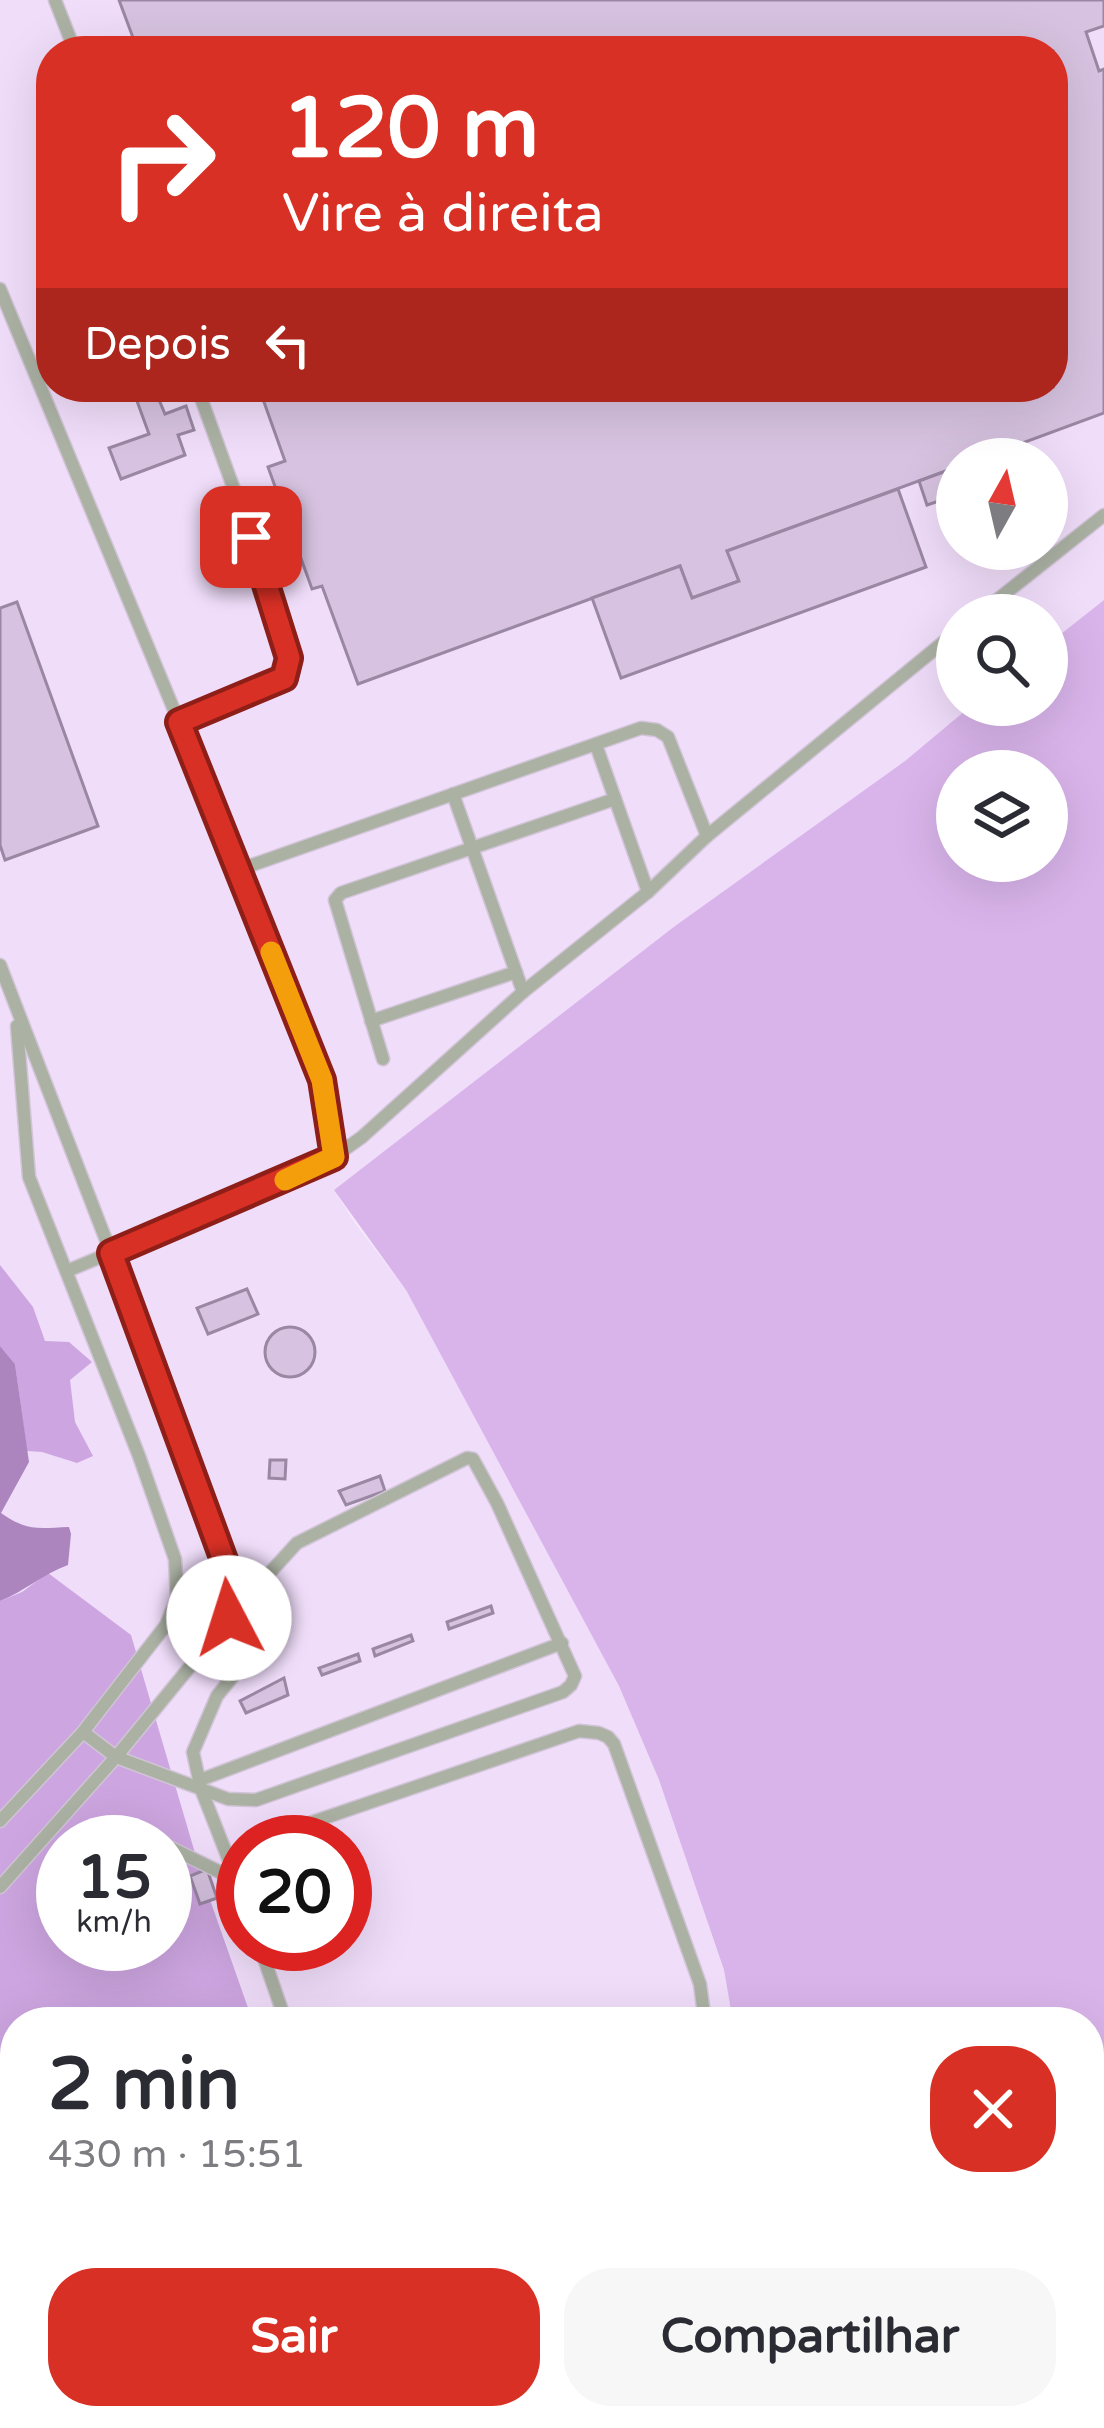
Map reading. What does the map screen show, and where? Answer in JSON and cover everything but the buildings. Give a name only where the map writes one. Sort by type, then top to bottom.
[{"type":"lane","points":[[55,0],[68,36]]},
{"type":"lane","points":[[0,289],[36,376]]},
{"type":"lane","points":[[47,402],[322,1080],[334,1157]]},
{"type":"lane","points":[[179,722],[284,678],[289,658],[265,575],[202,402]]},
{"type":"lane","points":[[1004,594],[1104,515]]},
{"type":"lane","points":[[67,1271],[334,1157],[362,1138],[524,992],[936,648]]},
{"type":"lane","points":[[238,870],[641,728],[668,737],[707,836]]},
{"type":"lane","points":[[596,745],[648,892]]},
{"type":"lane","points":[[452,794],[524,992]]},
{"type":"lane","points":[[383,1059],[335,900],[341,893],[615,799]]},
{"type":"lane","points":[[0,965],[228,1571],[232,1597],[229,1618],[116,1757],[0,1887]]},
{"type":"lane","points":[[371,1021],[516,972]]},
{"type":"lane","points":[[0,1821],[83,1732],[166,1625],[177,1598],[175,1559],[29,1177],[15,1006]]},
{"type":"lane","points":[[83,1732],[116,1757],[201,1785],[228,1799],[256,1800],[563,1692],[574,1676],[562,1643],[473,1459],[466,1458],[297,1543],[265,1578],[267,1623],[262,1640],[217,1696],[193,1752],[201,1785],[216,1825]]},
{"type":"lane","points":[[201,1785],[562,1643]]},
{"type":"lane","points":[[334,1815],[579,1732],[608,1736],[697,1974],[702,2007]]},
{"type":"lane","points":[[268,1971],[281,2007]]},
{"type":"shaded area","points":[[0,0],[1104,0],[1104,600],[1068,628],[1068,594],[936,594],[936,726],[947,726],[675,926],[334,1190],[406,1290],[619,1686],[659,1780],[724,1970],[730,2007],[0,2007]]},
{"type":"shaded area","points":[[1104,600],[1104,2007],[730,2007],[724,1970],[659,1780],[619,1686],[406,1290],[334,1190],[675,926],[947,726],[1068,726],[1068,628]]},
{"type":"shaded area","points":[[0,1265],[33,1307],[45,1341],[69,1342],[92,1362],[70,1380],[75,1422],[93,1456],[77,1463],[27,1451],[15,1364],[0,1346]]},
{"type":"shaded area","points":[[0,1346],[15,1364],[29,1462],[1,1513],[26,1526],[69,1527],[71,1534],[68,1565],[0,1601]]},
{"type":"shaded area","points":[[48,1573],[131,1635],[184,1815],[36,1815],[36,1971],[192,1971],[192,1843],[216,1917],[216,1971],[235,1971],[248,2007],[0,2007],[0,1601]]},
{"type":"slow traffic","points":[[271,952],[322,1080],[334,1157],[285,1180]]},
{"type":"route","points":[[229,1618],[228,1571],[111,1253],[334,1157],[322,1080],[179,722],[284,678],[289,668],[251,537]]}]
